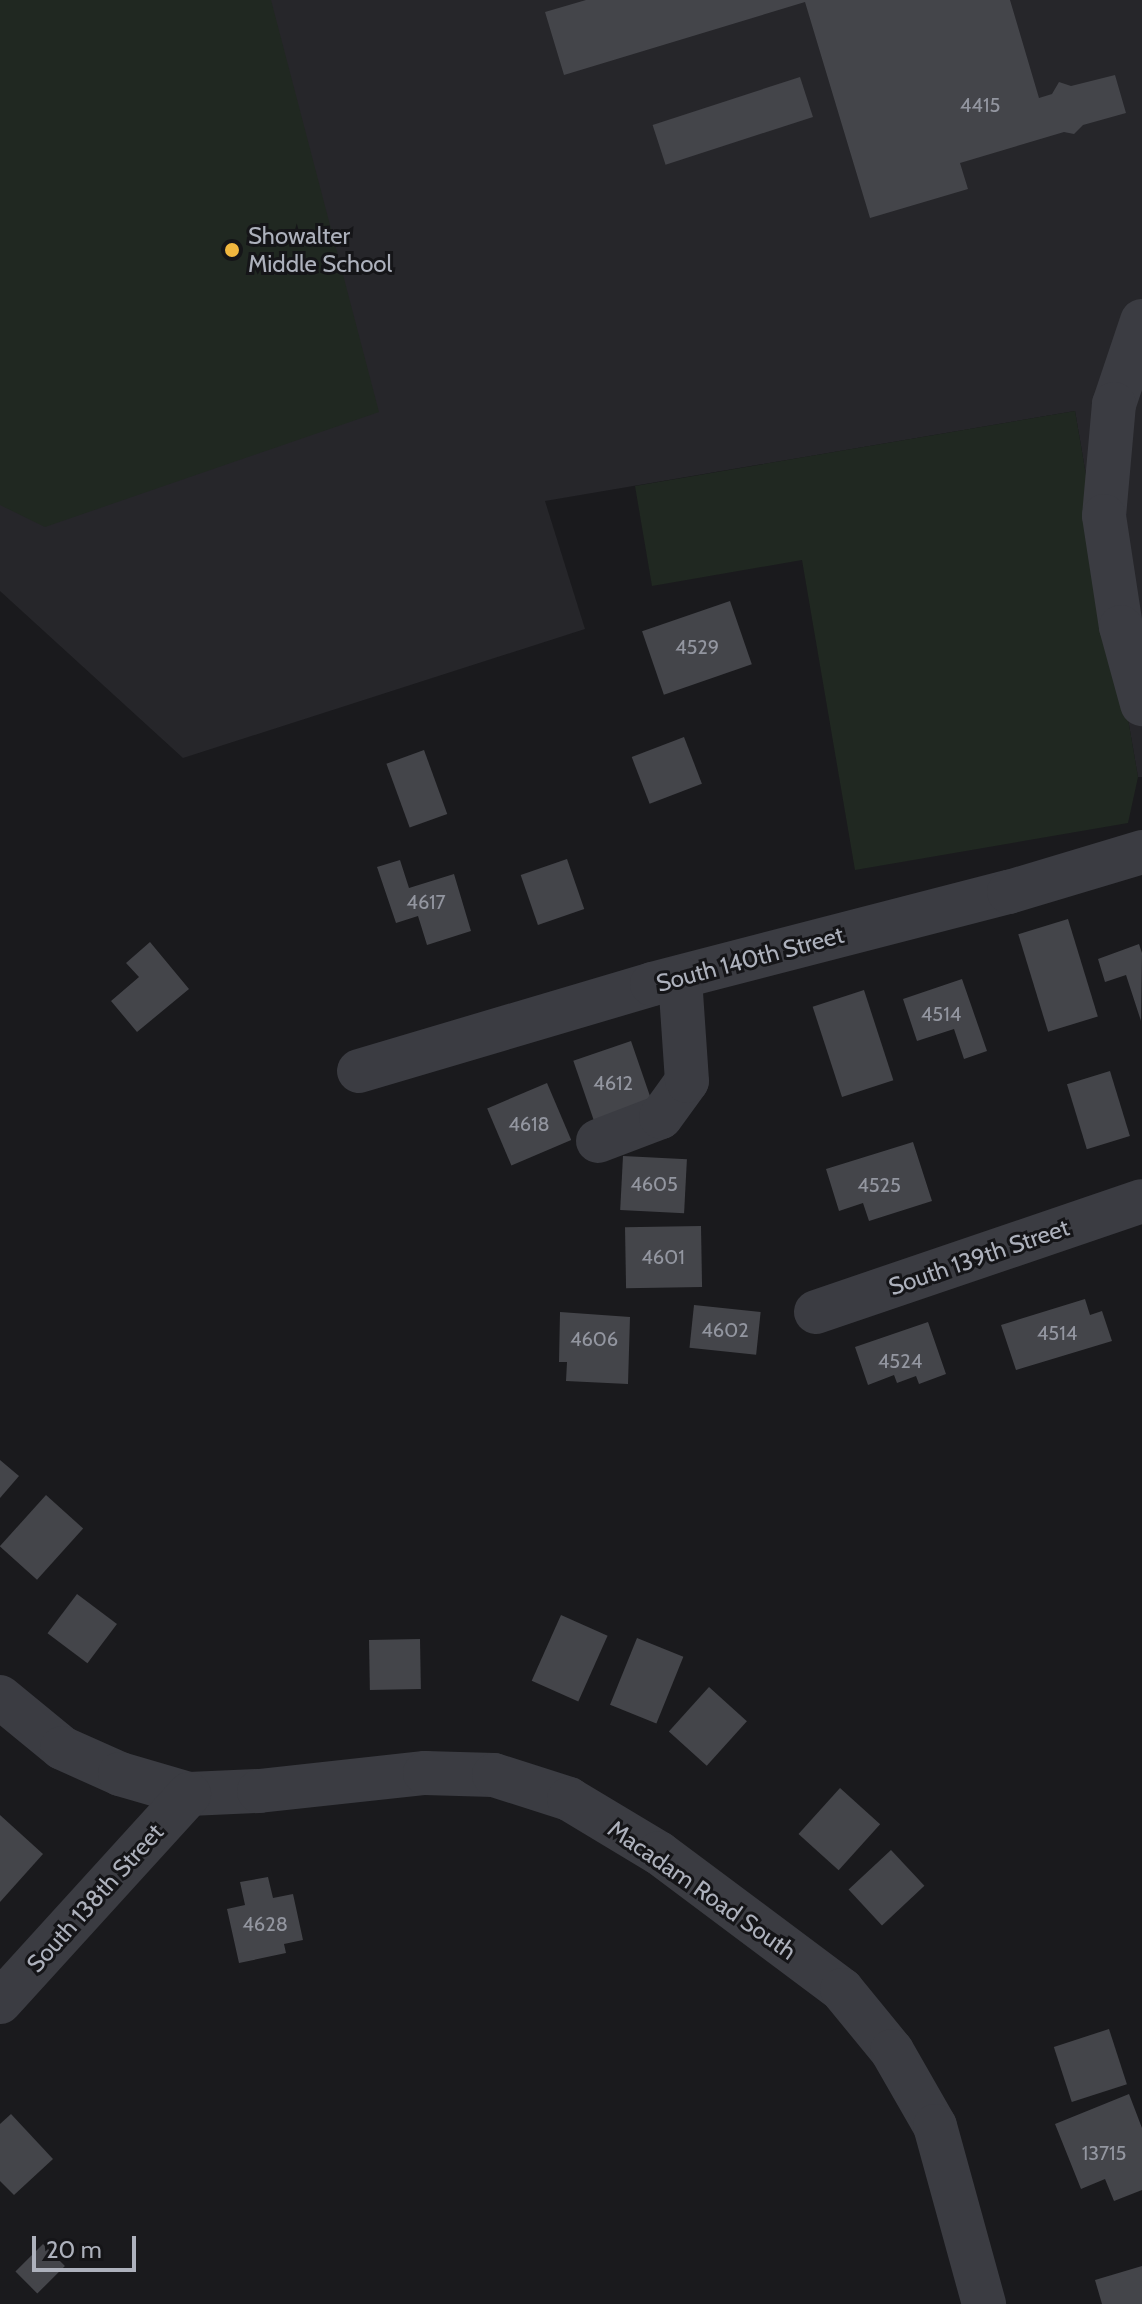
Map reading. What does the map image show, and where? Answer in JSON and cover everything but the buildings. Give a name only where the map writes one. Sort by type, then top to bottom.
[{"type":"street","points":[[1142,321],[1114,404],[1104,516],[1121,627],[1142,704]]},
{"type":"street","name":"South 140th Street","points":[[359,1071],[680,977],[1009,892],[1142,852]]},
{"type":"street","points":[[598,1141],[661,1117],[687,1081],[680,977]]},
{"type":"street","name":"South 139th Street","points":[[816,1312],[1142,1201]]},
{"type":"street","name":"Macadam Road South","points":[[0,1697],[62,1748],[120,1774],[189,1794],[259,1791],[425,1773],[494,1775],[569,1799],[659,1853],[842,1990],[892,2051],[935,2126],[984,2304]]},
{"type":"street","name":"South 138th Street","points":[[0,2002],[189,1794]]},
{"type":"shaded area","points":[[0,0],[1142,0],[1142,777],[1138,777],[1075,411],[545,501],[585,629],[183,758],[0,591]]},
{"type":"shaded area","points":[[0,0],[271,0],[379,412],[45,527],[0,505]]},
{"type":"shaded area","points":[[1075,411],[1138,777],[1128,823],[855,870],[802,560],[652,586],[635,486]]},
{"type":"place","name":"Showalter Middle School","points":[[232,250]]}]
